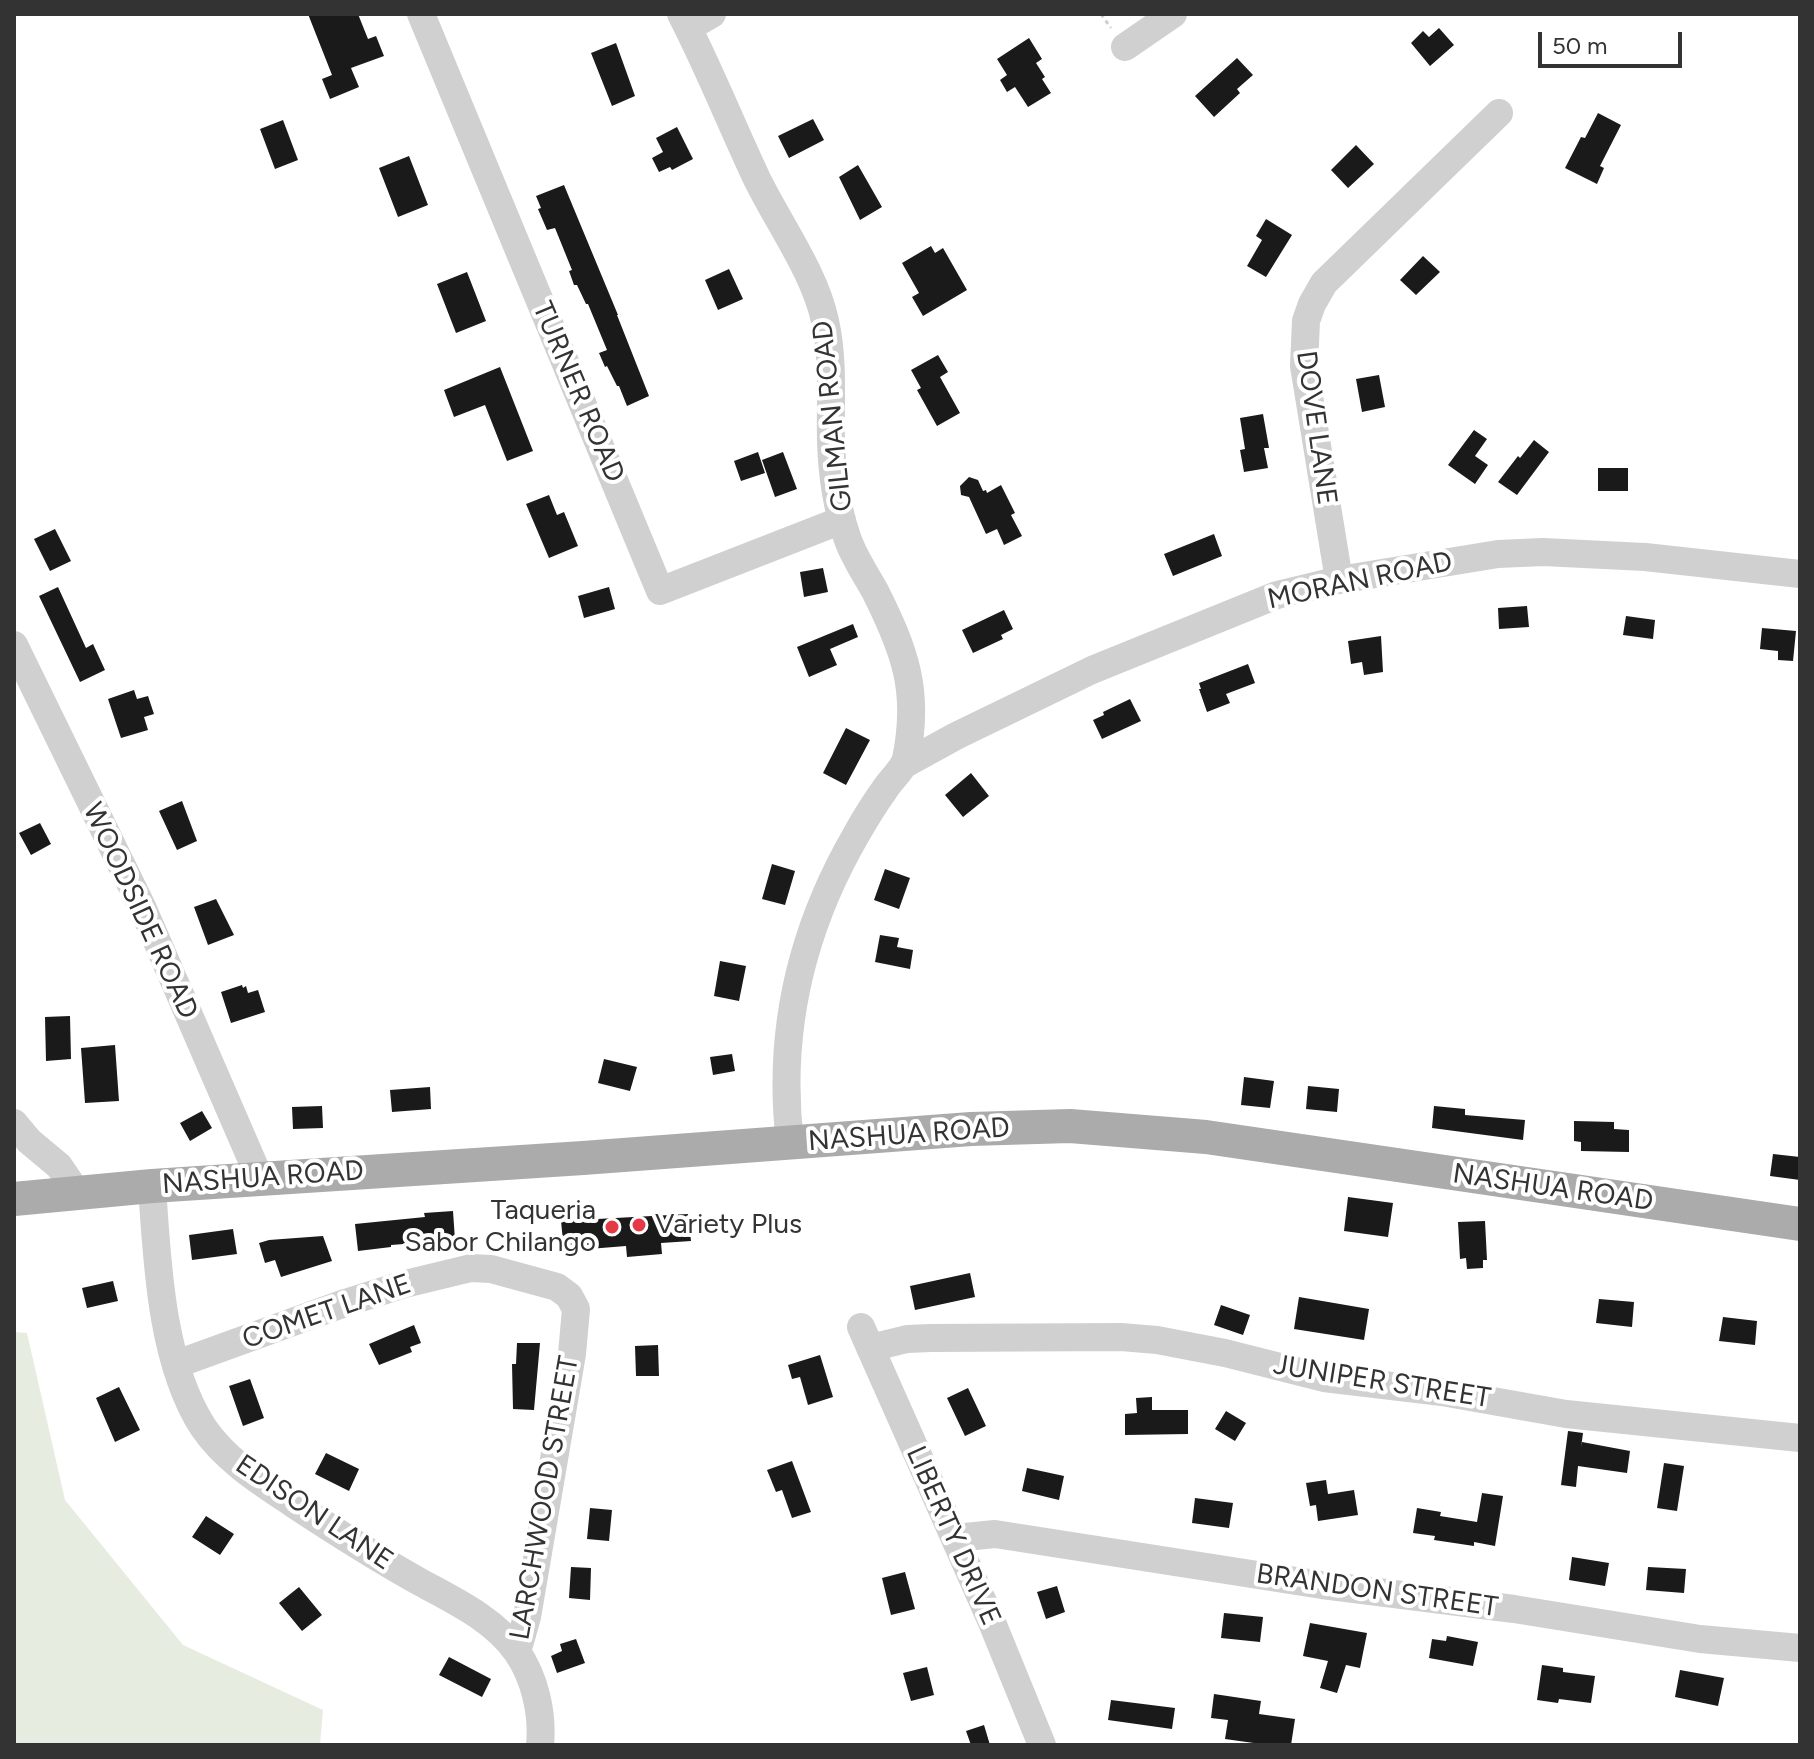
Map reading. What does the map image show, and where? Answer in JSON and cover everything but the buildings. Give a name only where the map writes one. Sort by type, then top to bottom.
[{"type":"main road","name":"NASHUA ROAD","points":[[14,1199],[76,1191],[971,1129],[1070,1126],[1206,1137],[1800,1224]]},
{"type":"street","name":"TURNER ROAD","points":[[421,14],[660,591],[842,520]]},
{"type":"street","points":[[1125,47],[1173,14]]},
{"type":"street","name":"GILMAN ROAD","points":[[693,19],[757,179],[821,304],[829,343],[831,444],[842,520],[853,553],[885,613],[909,669],[912,703],[905,764]]},
{"type":"street","name":"DOVE LANE","points":[[1339,580],[1304,366],[1303,333],[1309,309],[1333,272],[1499,113]]},
{"type":"street","name":"MORAN ROAD","points":[[905,764],[1092,670],[1277,595],[1339,580],[1498,554],[1543,552],[1645,557],[1800,574]]},
{"type":"street","name":"WOODSIDE ROAD","points":[[14,645],[143,909],[260,1179]]},
{"type":"street","points":[[790,1143],[785,1073],[791,1010],[806,946],[813,923],[856,836],[887,786],[905,764]]},
{"type":"street","points":[[14,1123],[29,1141],[59,1166],[76,1191]]},
{"type":"street","name":"EDISON LANE","points":[[152,1186],[159,1283],[177,1364],[192,1406],[215,1443],[246,1472],[366,1550],[471,1612],[497,1631],[517,1652]]},
{"type":"street","name":"COMET LANE","points":[[177,1364],[345,1303],[463,1269],[491,1269],[557,1287],[569,1296]]},
{"type":"street","name":"LARCHWOOD STREET","points":[[540,1745],[540,1713],[535,1692],[517,1652],[527,1617],[572,1354],[576,1309],[569,1296]]},
{"type":"street","name":"JUNIPER STREET","points":[[865,1338],[1121,1337],[1157,1340],[1225,1353],[1324,1378],[1453,1393],[1566,1414],[1800,1438]]},
{"type":"street","name":"LIBERTY DRIVE","points":[[865,1338],[955,1538],[1042,1745]]},
{"type":"street","name":"BRANDON STREET","points":[[955,1538],[995,1534],[1700,1639],[1800,1648]]},
{"type":"shaded area","points":[[14,1332],[27,1333],[65,1500],[183,1645],[323,1710],[320,1745],[14,1745]]},
{"type":"place","name":"Variety Plus","points":[[639,1225]]},
{"type":"place","name":"Taqueria Sabor Chilango","points":[[612,1227]]}]
